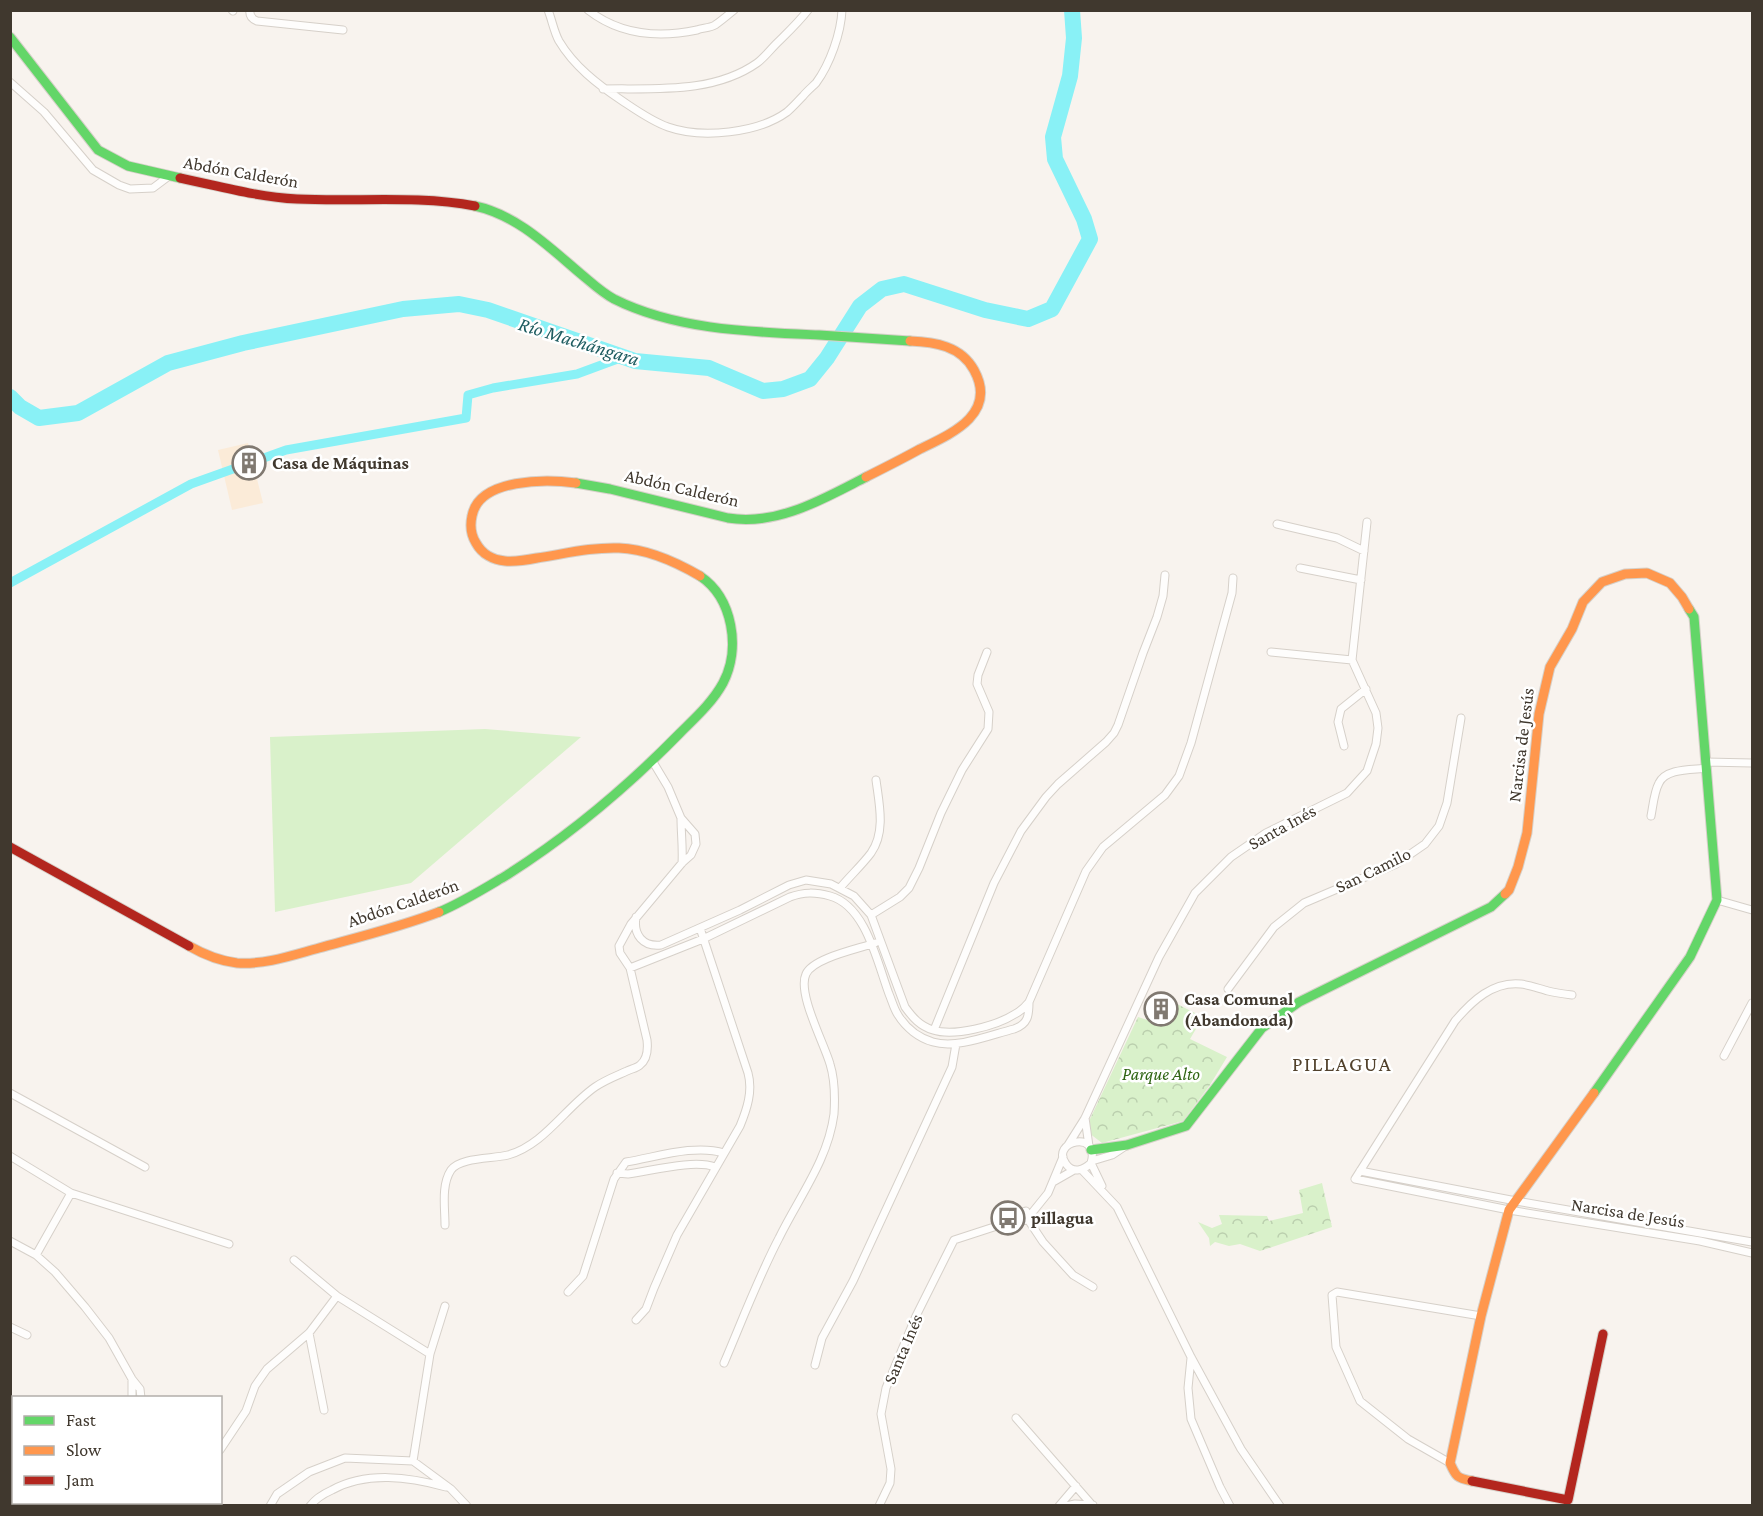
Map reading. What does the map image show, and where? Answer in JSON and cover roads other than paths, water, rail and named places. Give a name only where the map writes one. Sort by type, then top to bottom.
[{"type":"street","points":[[250,10],[253,19],[257,21],[343,30]]},
{"type":"street","points":[[548,10],[559,40],[586,75],[603,89],[653,121],[671,128],[693,132],[738,130],[771,121],[788,111],[816,82],[837,38],[842,24],[842,10]]},
{"type":"street","points":[[588,10],[599,19],[623,30],[652,34],[683,33],[713,26],[734,10]]},
{"type":"street","points":[[603,89],[683,88],[732,75],[757,63],[792,30],[808,10]]},
{"type":"street","name":"Abdón Calderón","points":[[10,37],[98,150],[111,160],[169,176],[274,198],[450,202],[486,208],[512,219],[604,293],[633,306],[673,320],[710,327],[753,332],[837,335],[933,343],[951,348],[965,357],[975,370],[980,396],[978,406],[972,416],[954,432],[811,505],[786,514],[736,519],[571,481],[522,482],[495,489],[481,499],[474,508],[471,529],[480,550],[492,558],[509,562],[586,550],[621,548],[655,555],[711,582],[728,611],[731,631],[730,656],[728,672],[714,696],[653,762],[592,816],[531,860],[451,907],[344,942],[246,963],[228,962],[199,952],[10,847]]},
{"type":"street","points":[[10,82],[44,112],[93,170],[130,189],[153,188],[169,176]]},
{"type":"street","points":[[1271,652],[1352,660],[1367,522]]},
{"type":"street","points":[[1277,524],[1337,538],[1364,551]]},
{"type":"street","points":[[1300,568],[1360,580]]},
{"type":"street","name":"Narcisa de Jesús","points":[[1090,1148],[1127,1146],[1186,1126],[1262,1028],[1299,1002],[1348,976],[1491,907],[1509,890],[1527,833],[1539,714],[1550,667],[1572,629],[1583,602],[1602,582],[1625,574],[1647,573],[1670,583],[1694,617],[1717,900],[1690,957],[1509,1210],[1700,1241],[1752,1253]]},
{"type":"street","points":[[934,1030],[990,894],[1021,831],[1046,797],[1114,733],[1158,617],[1165,575]]},
{"type":"street","points":[[630,968],[703,939],[790,897],[812,892],[836,898],[855,912],[871,944],[897,1013],[906,1026],[919,1036],[933,1042],[956,1044],[1020,1027],[1028,1019],[1029,1002],[1086,871],[1103,847],[1165,795],[1179,776],[1191,743],[1232,593],[1233,578]]},
{"type":"street","points":[[871,915],[900,897],[909,888],[962,770],[988,729],[989,712],[977,684],[987,652]]},
{"type":"street","name":"Santa Inés","points":[[1068,1145],[1085,1118],[1159,957],[1195,893],[1231,858],[1266,832],[1347,793],[1367,771],[1376,744],[1378,728],[1376,713],[1352,660]]},
{"type":"street","points":[[1344,746],[1338,722],[1341,709],[1366,689]]},
{"type":"street","name":"San Camilo","points":[[1228,988],[1274,927],[1304,903],[1396,864],[1425,844],[1439,826],[1447,803],[1461,718]]},
{"type":"street","points":[[445,1225],[446,1182],[456,1165],[508,1155],[525,1148],[593,1088],[641,1065],[648,1050],[630,968],[620,953],[619,946],[636,917],[691,855],[696,844],[695,834],[681,818],[668,787],[653,762]]},
{"type":"street","points":[[1651,816],[1659,782],[1664,776],[1706,765],[1752,763]]},
{"type":"street","points":[[840,888],[872,852],[878,838],[880,807],[876,780]]},
{"type":"street","points":[[681,818],[682,863]]},
{"type":"street","points":[[636,917],[635,928],[639,937],[646,943],[661,945],[797,882],[816,881],[831,884],[854,896],[871,915],[905,1007],[920,1024],[934,1030],[951,1032],[978,1028],[1013,1016],[1029,1002]]},
{"type":"street","points":[[1717,900],[1752,910]]},
{"type":"street","points":[[636,1320],[646,1309],[677,1235],[740,1126],[746,1112],[751,1083],[700,928]]},
{"type":"street","points":[[724,1363],[780,1234],[802,1198],[828,1143],[834,1106],[834,1085],[831,1065],[803,992],[804,977],[807,971],[819,963],[880,941]]},
{"type":"street","points":[[1572,994],[1552,992],[1521,984],[1501,986],[1484,993],[1466,1008],[1355,1179],[1509,1210],[1481,1316],[1450,1463],[1455,1475],[1461,1479],[1567,1503],[1603,1334]]},
{"type":"street","points":[[1724,1056],[1752,1003]]},
{"type":"street","points":[[815,1365],[822,1338],[853,1281],[952,1067],[956,1044]]},
{"type":"street","points":[[10,1093],[145,1167]]},
{"type":"street","points":[[1085,1118],[1091,1162],[1105,1192]]},
{"type":"street","points":[[1090,1148],[1077,1141],[1068,1145],[1063,1157],[1066,1165],[1074,1170],[1082,1170],[1091,1162],[1112,1155],[1127,1146]]},
{"type":"street","points":[[568,1292],[583,1276],[617,1173],[626,1162],[696,1150],[712,1149],[724,1153]]},
{"type":"street","points":[[10,1156],[71,1193],[229,1244]]},
{"type":"street","name":"Santa Inés","points":[[879,1506],[890,1484],[891,1469],[881,1414],[886,1388],[916,1316],[954,1240],[997,1226],[1005,1227],[1034,1210],[1048,1193],[1063,1157]]},
{"type":"street","points":[[617,1173],[628,1174],[697,1163],[715,1167]]},
{"type":"street","name":"Santa Inés","points":[[1053,1182],[1074,1170]]},
{"type":"street","points":[[1082,1170],[1117,1207],[1191,1357],[1240,1449],[1280,1506]]},
{"type":"street","points":[[1360,1171],[1516,1201]]},
{"type":"street","points":[[36,1255],[71,1193]]},
{"type":"street","name":"Narcisa de Jesús","points":[[1516,1201],[1752,1242]]},
{"type":"street","points":[[1025,1215],[1043,1242],[1073,1275],[1094,1287]]},
{"type":"street","points":[[1700,1241],[1702,1233]]},
{"type":"street","points":[[10,1241],[36,1255],[55,1272],[85,1306],[109,1338],[140,1389],[141,1396]]},
{"type":"street","points":[[294,1260],[337,1296],[430,1354]]},
{"type":"street","points":[[1450,1463],[1408,1440],[1360,1401],[1336,1347],[1332,1295],[1338,1292],[1481,1316]]},
{"type":"street","points":[[222,1447],[246,1412],[255,1386],[267,1369],[309,1333],[337,1296]]},
{"type":"street","points":[[413,1461],[430,1354],[445,1306]]},
{"type":"street","points":[[10,1327],[27,1335]]},
{"type":"street","points":[[309,1333],[324,1410]]},
{"type":"street","points":[[1191,1357],[1188,1388],[1191,1419],[1230,1506]]},
{"type":"street","points":[[132,1379],[132,1396]]},
{"type":"street","points":[[1016,1418],[1093,1505]]},
{"type":"street","points":[[270,1506],[277,1494],[309,1472],[345,1458],[413,1461],[451,1489],[467,1506]]},
{"type":"street","points":[[309,1506],[315,1499],[346,1482],[382,1477],[416,1479],[451,1489]]},
{"type":"street","points":[[1059,1506],[1076,1486]]},
{"type":"street","points":[[1066,1506],[1093,1505]]},
{"type":"waterway","name":"Río Machángara","points":[[10,397],[20,407],[39,418],[78,413],[168,363],[243,343],[403,309],[459,304],[488,310],[635,361],[709,368],[763,391],[783,389],[810,379],[827,358],[860,306],[882,289],[904,284],[985,310],[1028,319],[1052,309],[1090,239],[1084,219],[1055,159],[1053,137],[1070,76],[1074,38],[1072,10]]},
{"type":"waterway","points":[[10,583],[191,484],[286,450],[466,418],[468,395],[493,388],[577,374],[623,357]]},
{"type":"place","name":"Casa de Máquinas","points":[[249,463]]},
{"type":"place","name":"Casa Comunal (Abandonada)","points":[[1161,1009]]},
{"type":"place","name":"pillagua","points":[[1008,1218]]},
{"type":"district","name":"PILLAGUA","points":[[1342,1064]]},
{"type":"park label","name":"Parque Alto","points":[[1161,1074]]}]
